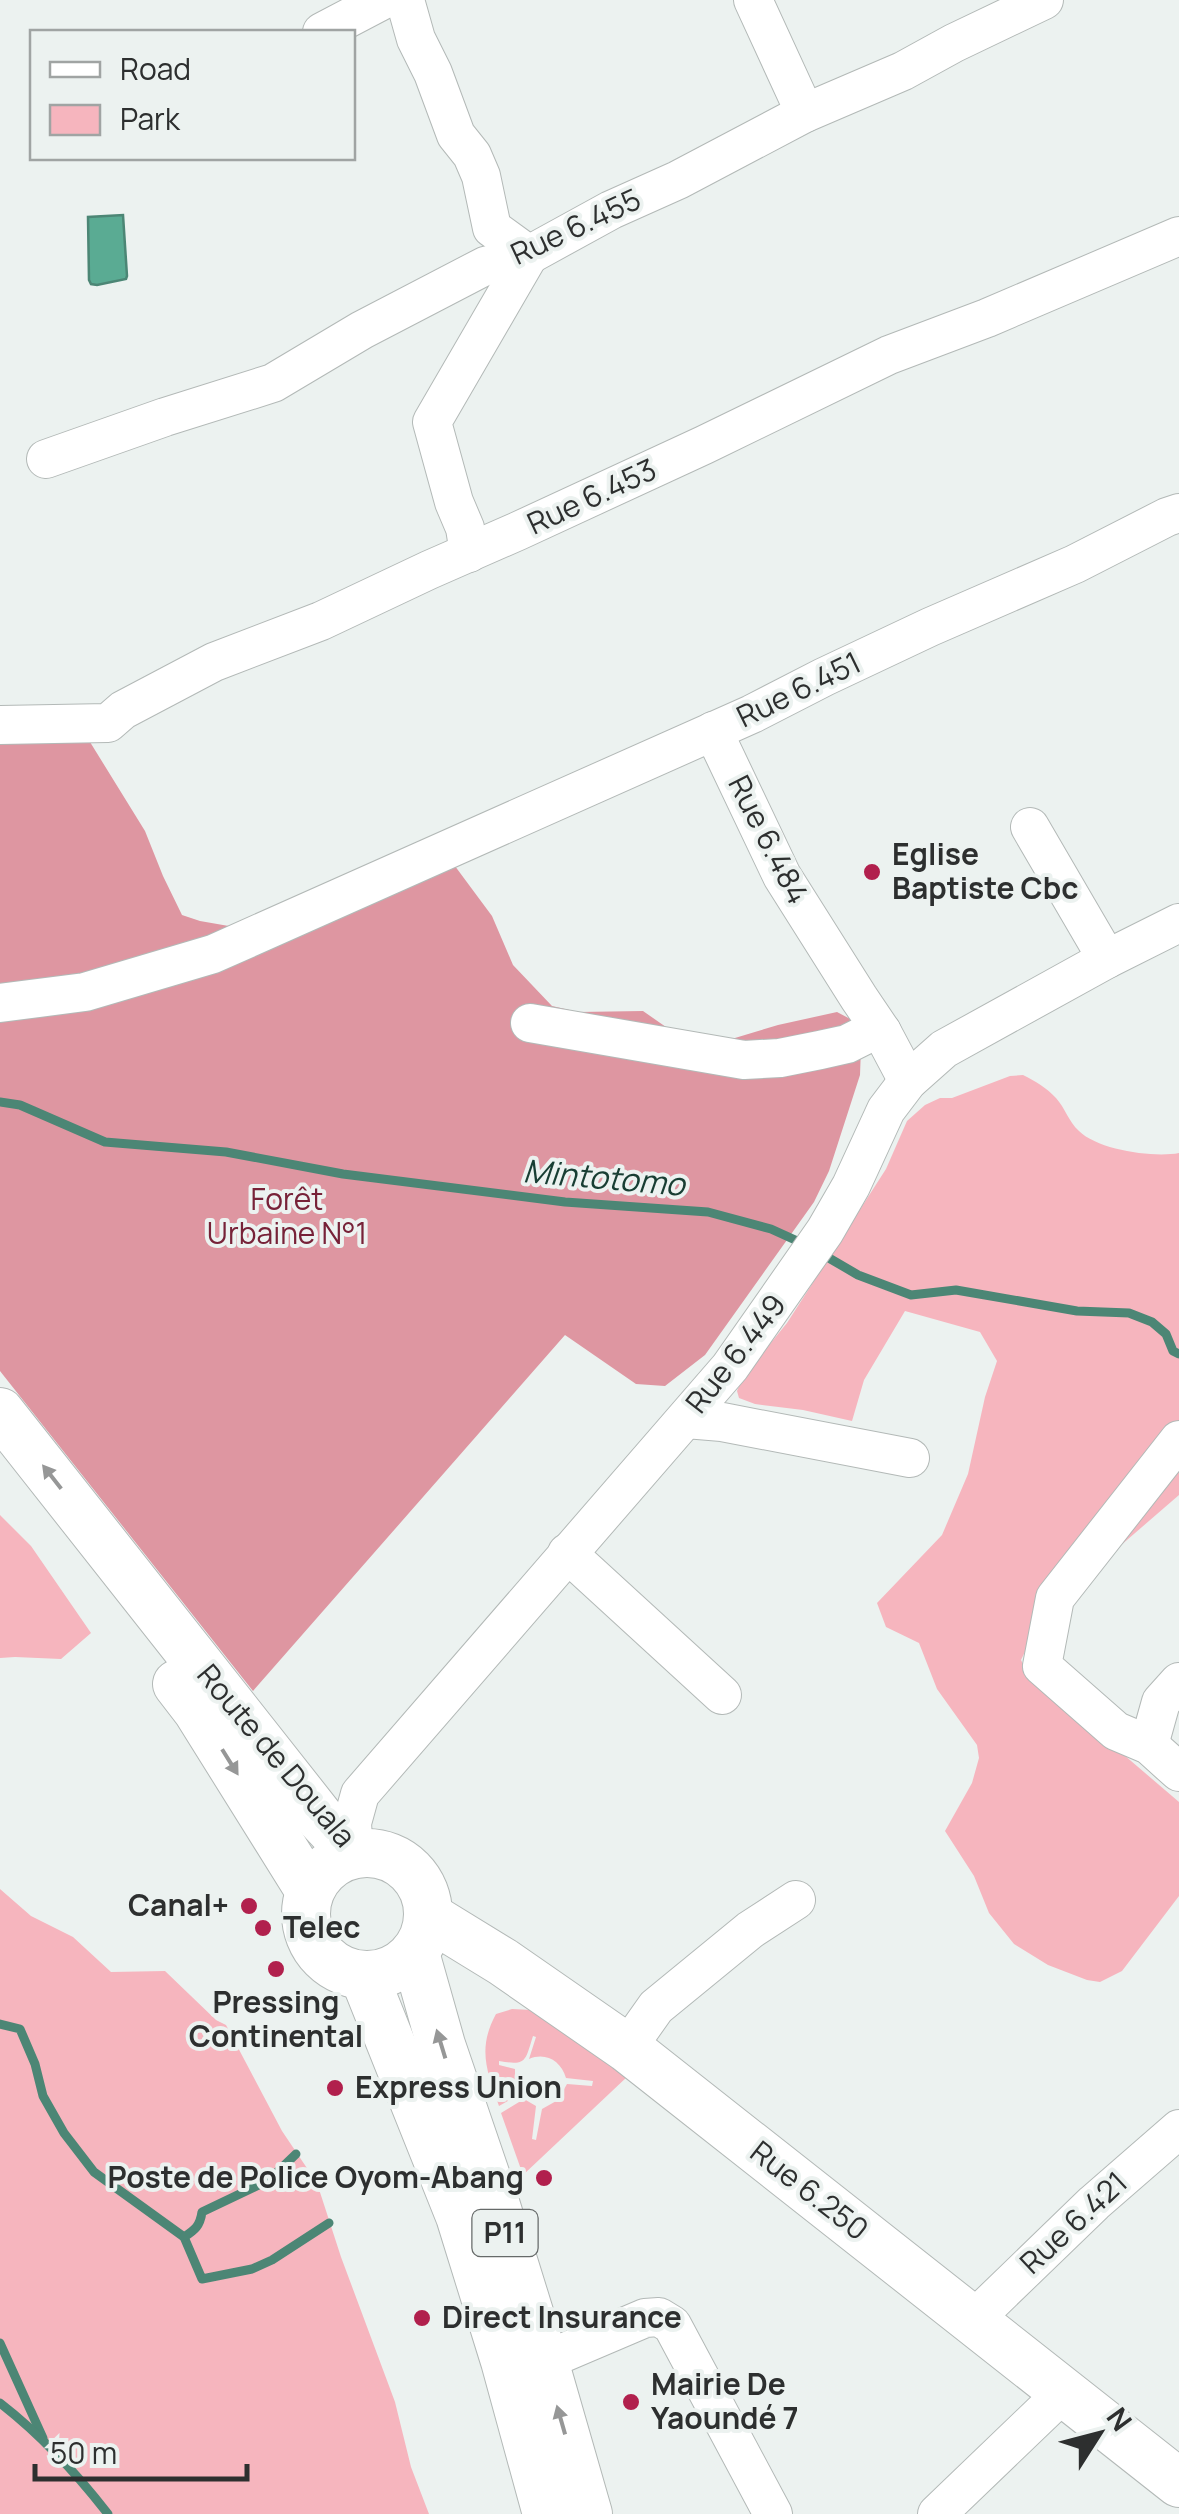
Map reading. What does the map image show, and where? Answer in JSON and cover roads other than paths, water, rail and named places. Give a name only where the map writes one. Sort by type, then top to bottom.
[{"type":"main road","name":"Route de Douala","points":[[0,1412],[321,1819],[354,1854],[380,1855],[405,1867],[422,1889],[422,1935],[441,2045],[496,2206],[588,2514]]},
{"type":"main road","points":[[0,1463],[197,1710],[310,1890]]},
{"type":"main road","points":[[354,1854],[340,1858],[322,1872],[310,1890],[307,1924],[320,1954],[348,1972],[364,1976],[383,1974],[401,1966],[422,1935]]},
{"type":"main road","name":"Rue 6.250","points":[[422,1935],[502,1962],[627,2048],[1179,2483]]},
{"type":"main road","name":"P11","points":[[364,1976],[460,2216],[547,2514]]},
{"type":"street","points":[[326,30],[383,0]]},
{"type":"street","points":[[405,0],[416,39],[456,135],[472,155],[481,176],[492,228],[529,255],[432,422],[470,552]]},
{"type":"street","points":[[753,0],[805,113]]},
{"type":"street","name":"Rue 6.455","points":[[46,459],[273,383],[362,330],[485,266],[529,255],[805,113],[904,71],[1044,0]]},
{"type":"street","name":"Rue 6.453","points":[[0,725],[108,723],[124,710],[214,662],[321,621],[687,453],[889,355],[988,318],[1179,236]]},
{"type":"street","name":"Rue 6.451","points":[[0,1002],[84,992],[213,954],[752,714],[1179,513]]},
{"type":"street","name":"Rue 6.484","points":[[713,731],[782,876],[882,1032],[908,1082]]},
{"type":"street","points":[[1030,827],[1108,959]]},
{"type":"street","name":"Rue 6.449","points":[[354,1854],[352,1823],[360,1794],[730,1367],[825,1231],[886,1110],[908,1082],[944,1049],[1179,923]]},
{"type":"street","points":[[530,1023],[744,1060],[820,1050],[882,1032]]},
{"type":"street","points":[[686,1419],[722,1422],[910,1458]]},
{"type":"street","points":[[1179,1440],[1054,1598],[1042,1666],[1116,1731],[1150,1745],[1179,1772]]},
{"type":"street","points":[[567,1553],[722,1695]]},
{"type":"street","points":[[1150,1745],[1161,1702],[1179,1682]]},
{"type":"street","points":[[627,2048],[656,2007],[750,1930],[796,1900]]},
{"type":"street","name":"Rue 6.421","points":[[972,2320],[1080,2215],[1179,2129]]},
{"type":"street","points":[[544,2361],[645,2318],[659,2316],[672,2325],[773,2514]]},
{"type":"street","points":[[937,2514],[1064,2392]]},
{"type":"waterway","name":"Mintotomo","points":[[0,1102],[20,1105],[105,1142],[226,1152],[343,1174],[565,1202],[708,1212],[771,1229],[804,1244]]},
{"type":"waterway","name":"Mintotomo","points":[[822,1254],[858,1275],[911,1295],[956,1290],[1077,1311],[1129,1313],[1152,1322],[1179,1354]]},
{"type":"waterway","points":[[0,2024],[20,2029],[43,2096],[64,2133],[94,2172],[184,2237],[202,2279],[252,2269],[329,2223]]},
{"type":"waterway","points":[[184,2237],[196,2227],[202,2212],[269,2180],[296,2154]]},
{"type":"waterway","points":[[0,2343],[43,2438]]},
{"type":"waterway","points":[[0,2403],[57,2455],[108,2514]]},
{"type":"place","name":"Eglise Baptiste Cbc","points":[[872,872]]},
{"type":"place","name":"Canal+","points":[[249,1906]]},
{"type":"place","name":"Telec","points":[[263,1928]]},
{"type":"place","name":"Pressing Continental","points":[[276,1969]]},
{"type":"place","name":"Express Union","points":[[335,2088]]},
{"type":"place","name":"Poste de Police Oyom-Abang","points":[[544,2178]]},
{"type":"place","name":"Direct Insurance","points":[[422,2318]]},
{"type":"place","name":"Mairie De Yaoundé 7","points":[[631,2402]]},
{"type":"park label","name":"Forêt Urbaine N°1","points":[[287,1217]]}]
